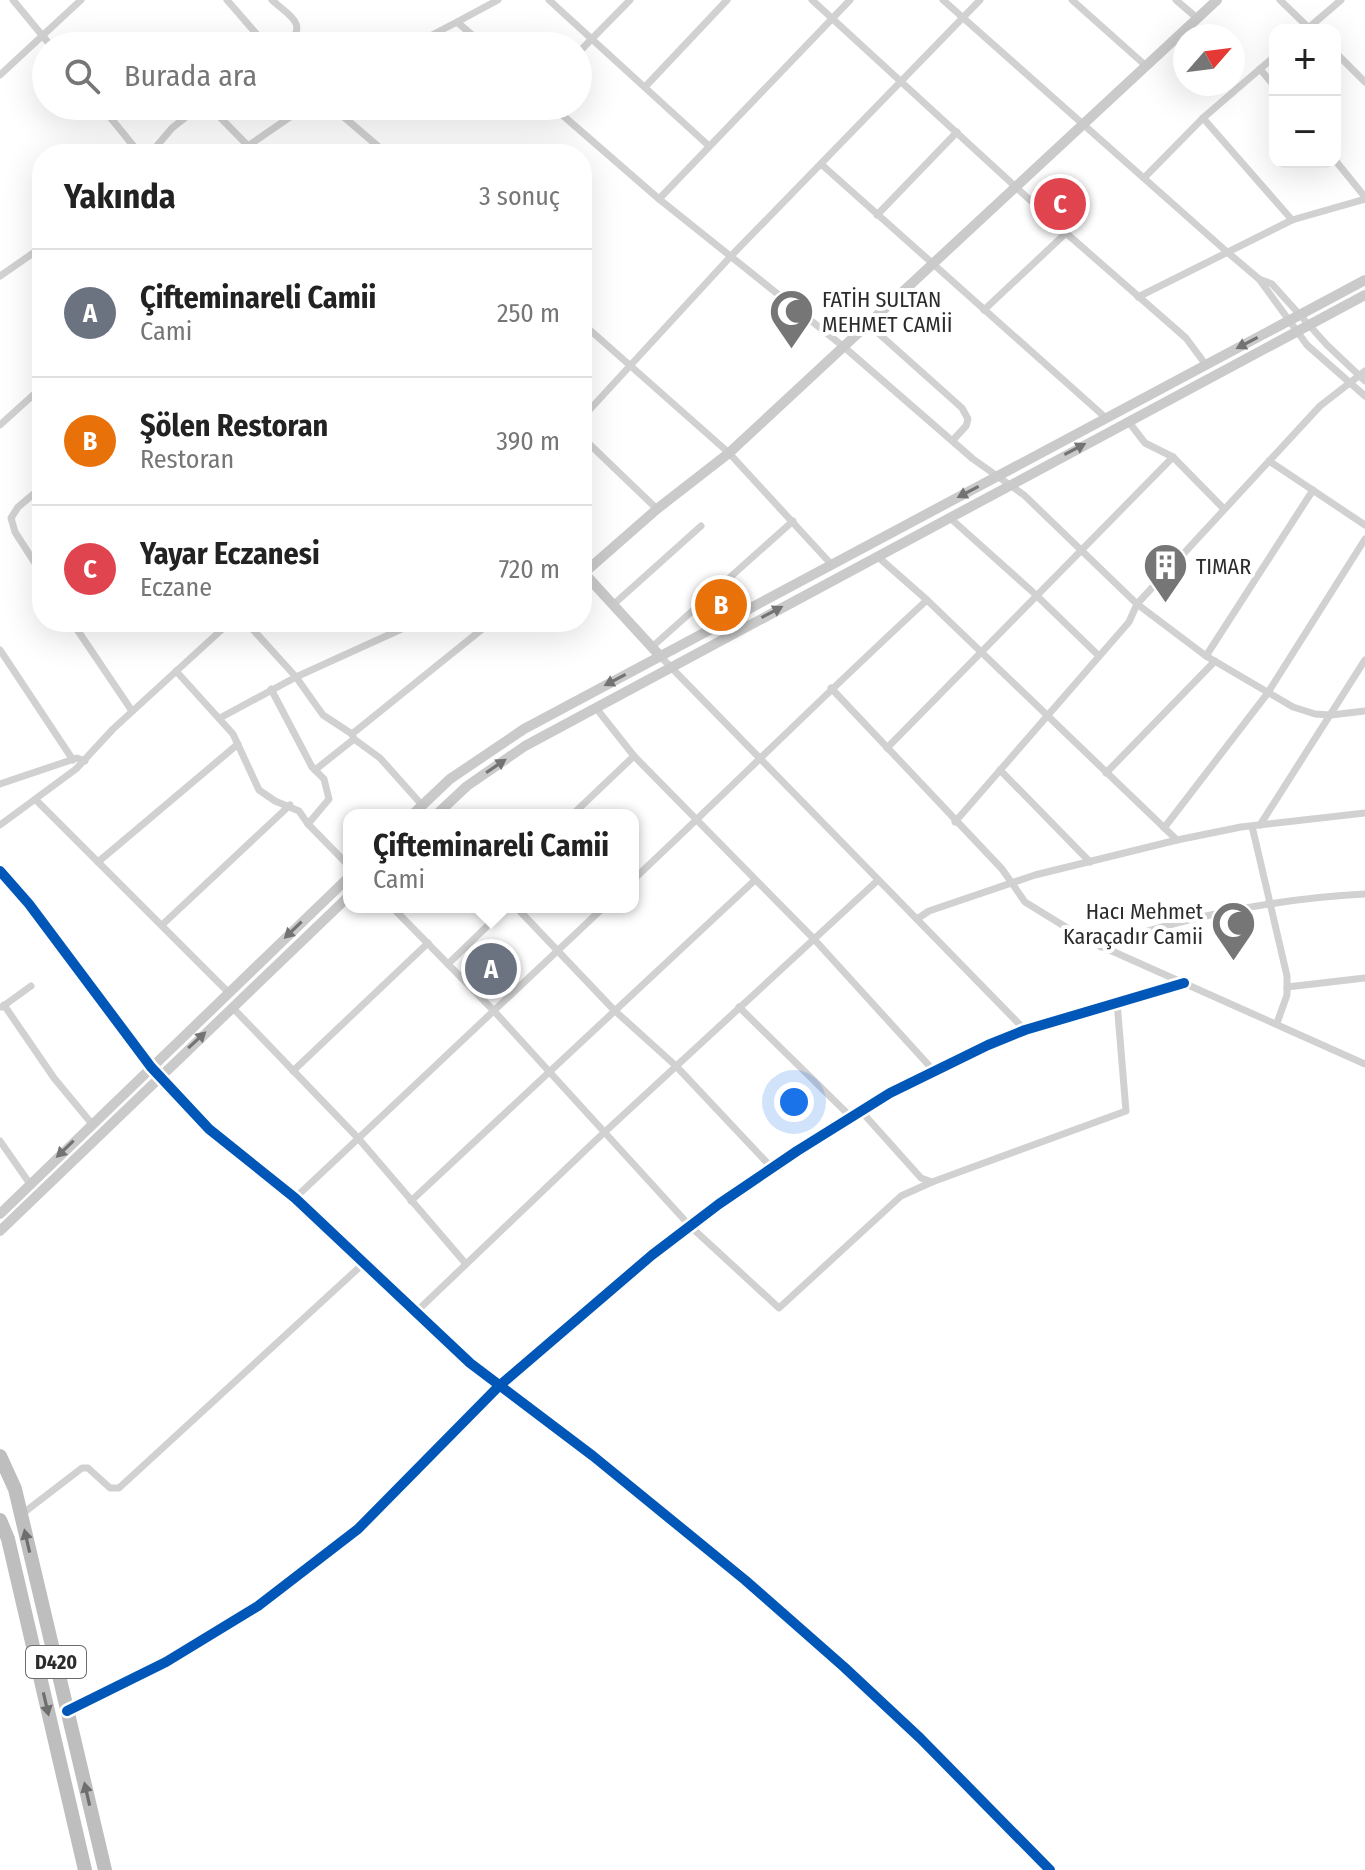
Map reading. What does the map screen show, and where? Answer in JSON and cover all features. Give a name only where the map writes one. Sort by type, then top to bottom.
[{"type":"highway","name":"D420","points":[[0,1456],[15,1489],[105,1870]]},
{"type":"highway","name":"D420","points":[[0,1520],[8,1539],[85,1870]]},
{"type":"main road","points":[[592,564],[729,453],[1217,0]]},
{"type":"main road","points":[[418,809],[450,779],[524,729],[656,651],[831,564],[1365,280]]},
{"type":"main road","points":[[442,809],[467,786],[525,746],[1365,295]]},
{"type":"main road","points":[[592,581],[656,651]]},
{"type":"main road","points":[[0,1214],[343,883]]},
{"type":"main road","points":[[0,1231],[343,902]]},
{"type":"main road","points":[[67,1711],[166,1662],[258,1606],[358,1529],[499,1386]]},
{"type":"street","points":[[13,0],[40,32]]},
{"type":"street","points":[[45,32],[81,0]]},
{"type":"street","points":[[227,0],[255,32]]},
{"type":"street","points":[[272,0],[296,23],[298,32]]},
{"type":"street","points":[[438,32],[498,0]]},
{"type":"street","points":[[549,0],[583,32]]},
{"type":"street","points":[[592,38],[630,0]]},
{"type":"street","points":[[645,87],[727,0]]},
{"type":"street","points":[[812,0],[1066,233],[1186,338],[1206,365]]},
{"type":"street","points":[[659,199],[850,0]]},
{"type":"street","points":[[943,0],[1259,279],[1317,356],[1365,396]]},
{"type":"street","points":[[592,407],[732,255],[980,0]]},
{"type":"street","points":[[1072,0],[1145,65]]},
{"type":"street","points":[[1176,0],[1197,18]]},
{"type":"street","points":[[1280,0],[1304,24]]},
{"type":"street","points":[[1315,24],[1341,0]]},
{"type":"street","points":[[457,22],[469,32]]},
{"type":"street","points":[[592,40],[709,146]]},
{"type":"street","points":[[0,75],[32,45]]},
{"type":"street","points":[[1341,58],[1365,82]]},
{"type":"street","points":[[1144,178],[1203,118],[1269,61]]},
{"type":"street","points":[[1260,69],[1269,80]]},
{"type":"street","points":[[1203,118],[1292,220]]},
{"type":"street","points":[[112,120],[132,144]]},
{"type":"street","points":[[158,144],[182,120]]},
{"type":"street","points":[[223,120],[246,144]]},
{"type":"street","points":[[251,144],[286,120]]},
{"type":"street","points":[[347,120],[375,144]]},
{"type":"street","points":[[568,120],[659,199],[732,255],[1009,485],[1081,548],[1137,604],[1206,656],[1293,707],[1331,715],[1365,711]]},
{"type":"street","points":[[877,215],[957,132]]},
{"type":"street","points":[[821,164],[1106,418]]},
{"type":"street","points":[[1138,297],[1292,220],[1365,198],[1341,168]]},
{"type":"street","points":[[984,310],[1066,233]]},
{"type":"street","points":[[0,276],[32,254]]},
{"type":"street","points":[[955,822],[1129,622],[1137,604],[1320,406],[1363,376],[1308,325],[1272,284],[1259,279]]},
{"type":"street","points":[[868,324],[962,408],[968,419],[966,426],[953,440]]},
{"type":"street","points":[[592,332],[729,453],[831,564]]},
{"type":"street","points":[[0,425],[32,396]]},
{"type":"street","points":[[1128,421],[1145,443],[1173,457],[1224,509]]},
{"type":"street","points":[[592,447],[657,509]]},
{"type":"street","points":[[887,748],[1173,457]]},
{"type":"street","points":[[1269,461],[1365,525]]},
{"type":"street","points":[[1206,656],[1313,490]]},
{"type":"street","points":[[32,495],[11,518],[15,532],[32,558]]},
{"type":"street","points":[[949,517],[1099,656]]},
{"type":"street","points":[[793,521],[656,651],[1025,1030]]},
{"type":"street","points":[[614,604],[701,526]]},
{"type":"street","points":[[1164,828],[1267,694],[1365,539]]},
{"type":"street","points":[[877,556],[927,600],[1177,840]]},
{"type":"street","points":[[639,874],[831,688],[927,600]]},
{"type":"street","points":[[79,632],[132,711]]},
{"type":"street","points":[[0,825],[85,761],[132,711],[219,632]]},
{"type":"street","points":[[255,632],[296,677],[323,715],[380,758],[422,805]]},
{"type":"street","points":[[220,718],[271,689],[395,632]]},
{"type":"street","points":[[315,770],[479,632]]},
{"type":"street","points":[[0,650],[73,760]]},
{"type":"street","points":[[1277,1023],[1287,995],[1287,976],[1269,904],[1256,826],[1365,660]]},
{"type":"street","points":[[1106,773],[1215,661]]},
{"type":"street","points":[[176,671],[220,718],[238,744],[259,790],[299,811],[343,860]]},
{"type":"street","points":[[831,688],[1002,869],[1025,902],[1101,947],[1365,1064]]},
{"type":"street","points":[[271,689],[315,770],[324,779],[329,799],[308,824]]},
{"type":"street","points":[[596,708],[634,756],[813,938],[934,1071]]},
{"type":"street","points":[[98,862],[238,744]]},
{"type":"street","points":[[578,809],[634,756]]},
{"type":"street","points":[[0,784],[73,760],[85,761]]},
{"type":"street","points":[[1000,770],[1090,862]]},
{"type":"street","points":[[36,800],[228,992]]},
{"type":"street","points":[[162,925],[290,805]]},
{"type":"street","points":[[917,919],[929,911],[1035,875],[1177,840],[1256,826],[1365,813]]},
{"type":"street","points":[[0,871],[29,904],[151,1067],[209,1129],[295,1198],[499,1386],[593,1456],[745,1580],[833,1657],[920,1738],[1050,1870]]},
{"type":"street","points":[[411,1201],[755,880]]},
{"type":"street","points":[[416,1312],[606,1131],[877,881]]},
{"type":"street","points":[[1101,947],[1135,934],[1269,904],[1365,894]]},
{"type":"street","points":[[398,913],[606,1131],[690,1226],[779,1308],[901,1196],[1126,1111],[1117,1002]]},
{"type":"street","points":[[448,964],[501,913]]},
{"type":"street","points":[[522,913],[614,1010],[676,1066],[772,1168]]},
{"type":"street","points":[[295,1198],[598,913]]},
{"type":"street","points":[[293,1071],[428,943]]},
{"type":"street","points":[[1287,987],[1365,978]]},
{"type":"street","points":[[499,1386],[690,1226],[772,1168],[890,1093],[1025,1030],[1184,983]]},
{"type":"street","points":[[31,986],[2,1007],[92,1124]]},
{"type":"street","points":[[232,1007],[358,1138],[466,1264]]},
{"type":"street","points":[[739,1007],[851,1117]]},
{"type":"street","points":[[861,1111],[921,1178],[932,1182]]},
{"type":"street","points":[[0,1141],[30,1184]]},
{"type":"street","points":[[21,1515],[82,1468],[88,1468],[110,1488],[119,1488],[364,1263]]},
{"type":"cycle path","points":[[0,871],[29,904],[151,1067],[209,1129],[295,1198],[470,1363],[593,1456],[745,1580],[844,1667],[920,1738],[1050,1870]]},
{"type":"cycle path","points":[[67,1711],[166,1662],[258,1606],[358,1529],[499,1386],[652,1255],[797,1151],[890,1093],[988,1045],[1025,1030],[1184,983]]},
{"type":"place","name":"Yayar Eczanesi","points":[[1060,204]]},
{"type":"place","name":"FATİH SULTAN MEHMET CAMİİ","points":[[791,351]]},
{"type":"place","name":"Şölen Restoran","points":[[721,605]]},
{"type":"place","name":"TIMAR","points":[[1165,605]]},
{"type":"place","name":"Hacı Mehmet Karaçadır Camii","points":[[1234,963]]},
{"type":"place","name":"Çifteminareli Camii","points":[[491,969]]}]
